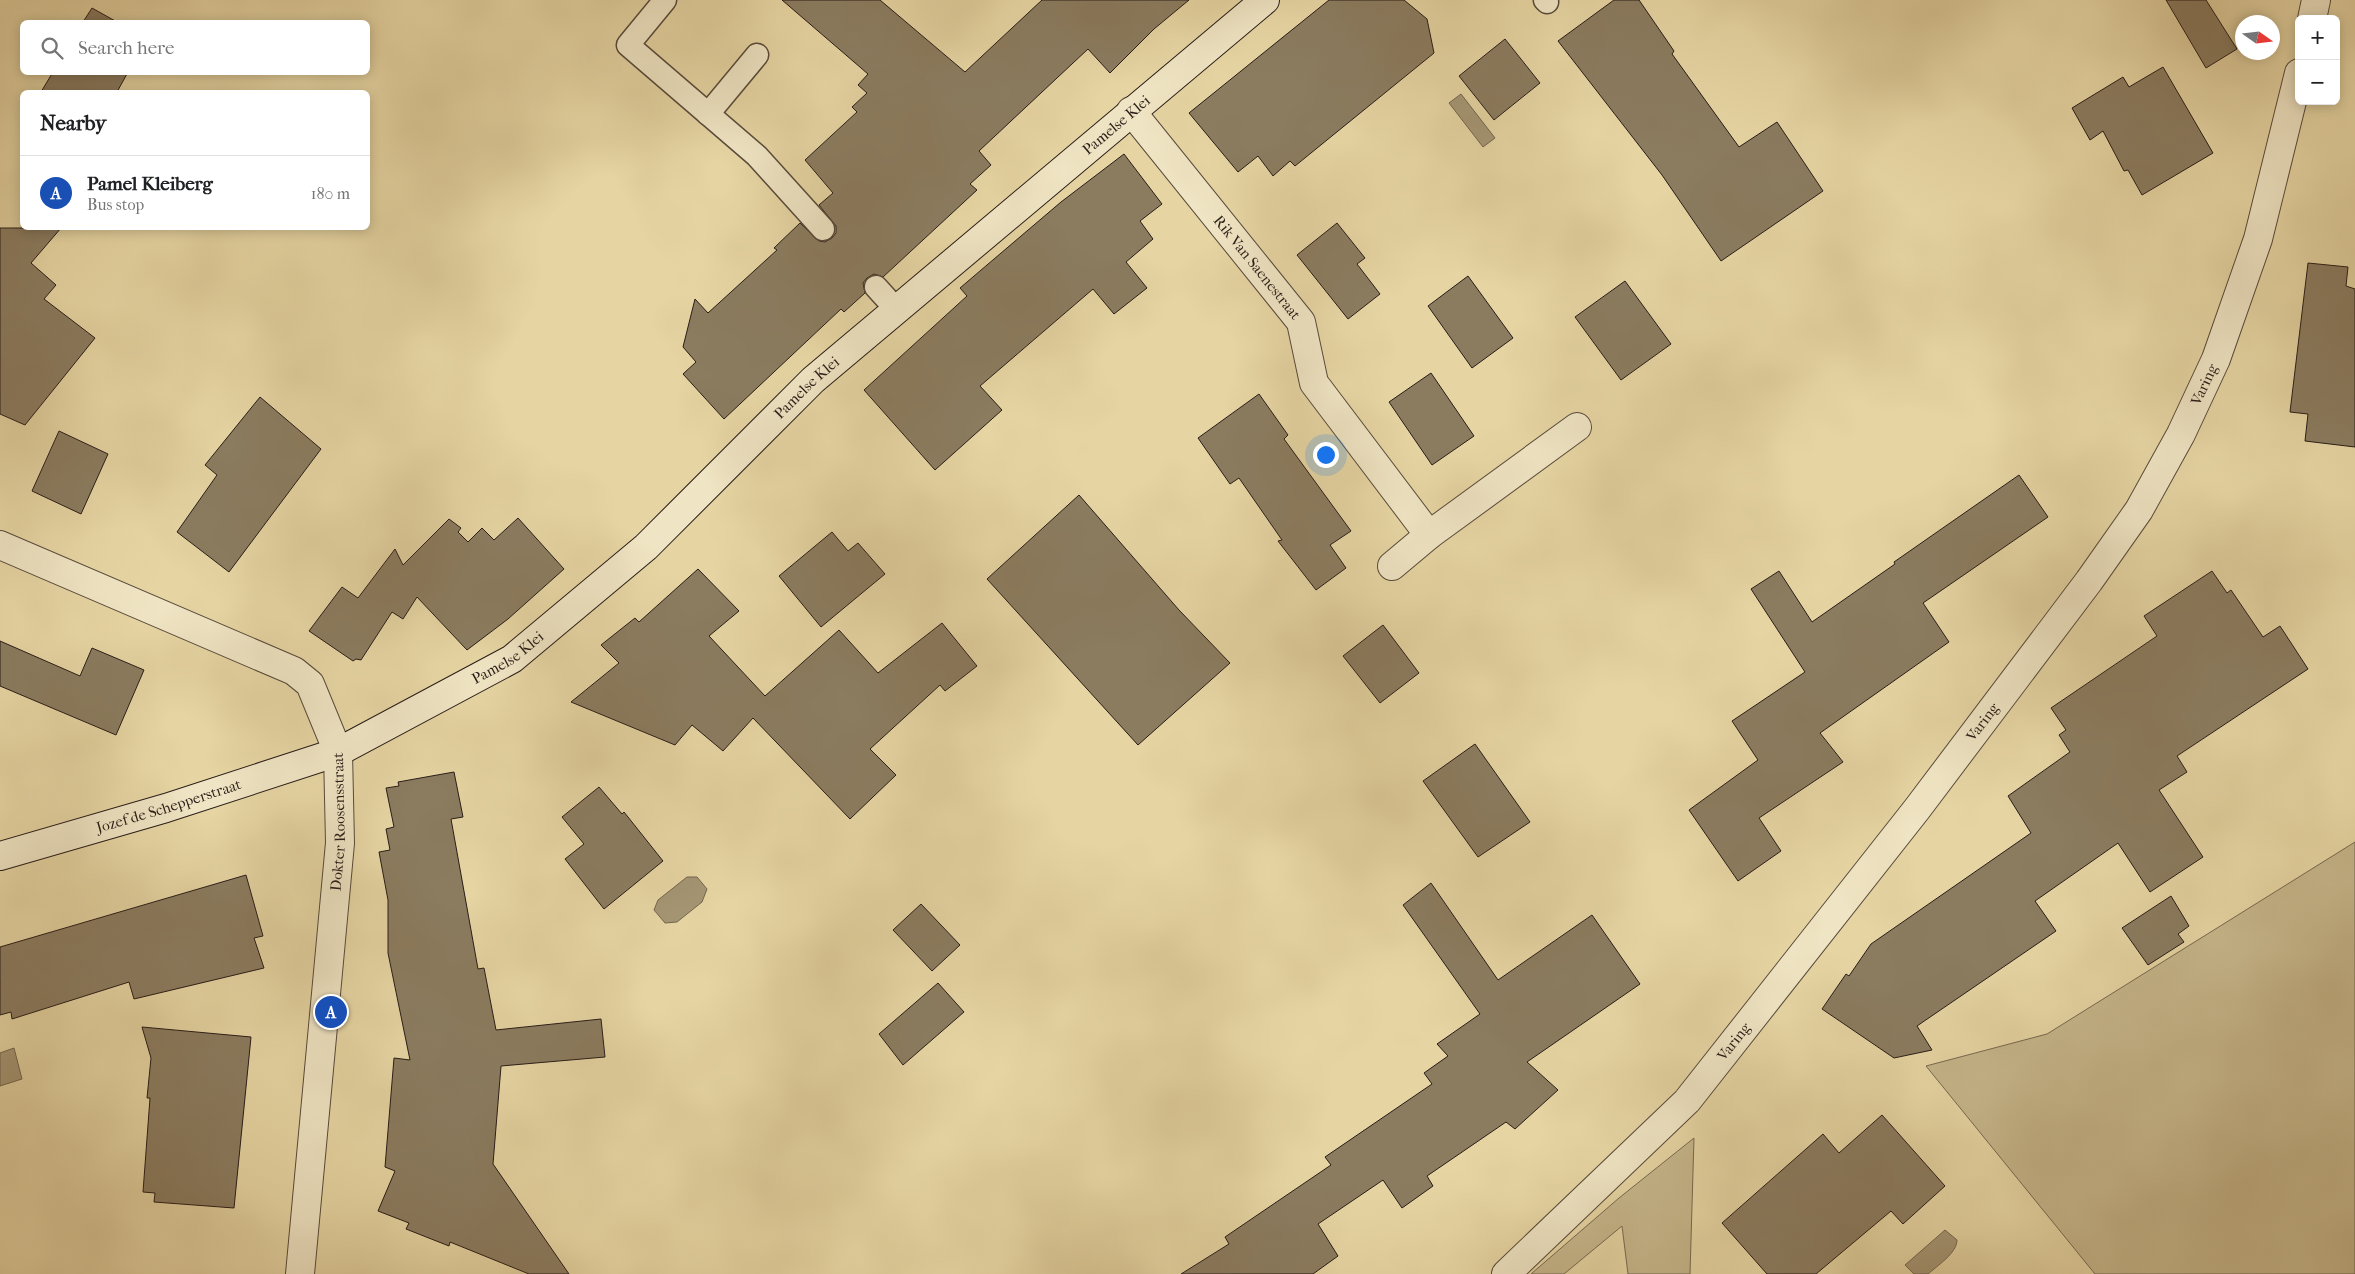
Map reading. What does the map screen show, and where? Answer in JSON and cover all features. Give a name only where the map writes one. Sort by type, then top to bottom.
[{"type":"street","points":[[2313,15],[2316,0]]},
{"type":"street","name":"Pamelse Klei","points":[[338,752],[512,659],[646,546],[813,380],[1257,3]]},
{"type":"street","name":"Varing","points":[[1506,1274],[1687,1101],[1917,809],[2089,581],[2139,510],[2181,434],[2216,359],[2258,239],[2295,89]]},
{"type":"street","name":"Rik Van Saenestraat","points":[[1131,111],[1300,322],[1314,383],[1429,535]]},
{"type":"street","points":[[1392,566],[1429,535],[1577,427]]},
{"type":"street","name":"Dokter Roosensstraat","points":[[0,545],[294,671],[310,684],[338,752],[340,842],[300,1274]]},
{"type":"street","name":"Jozef de Schepperstraat","points":[[0,856],[166,808],[338,752]]},
{"type":"lane","points":[[665,0],[628,45],[757,156],[823,229]]},
{"type":"lane","points":[[708,114],[757,55]]},
{"type":"lane","points":[[876,288],[896,309]]},
{"type":"shaded area","points":[[1461,94],[1495,138],[1483,147],[1449,103]]},
{"type":"shaded area","points":[[2355,842],[2355,1274],[2095,1274],[1926,1066],[2047,1034]]},
{"type":"shaded area","points":[[687,877],[697,877],[707,889],[702,902],[677,922],[665,923],[654,910],[658,900]]},
{"type":"shaded area","points":[[14,1048],[22,1079],[0,1086],[0,1053]]},
{"type":"shaded area","points":[[1694,1138],[1690,1274],[1628,1274],[1622,1226],[1564,1274],[1531,1274],[1619,1198]]},
{"type":"shaded area","points":[[1945,1230],[1957,1240],[1954,1250],[1928,1274],[1914,1274],[1905,1265]]},
{"type":"building","points":[[782,0],[880,0],[965,72],[1042,0],[1189,0],[1154,29],[1110,73],[1088,49],[979,151],[991,165],[970,184],[977,190],[883,277],[874,274],[867,278],[863,283],[865,293],[844,312],[841,309],[724,419],[683,374],[696,362],[683,347],[695,299],[708,313],[777,250],[774,248],[800,223],[819,241],[825,242],[832,238],[836,233],[836,226],[819,205],[833,193],[805,160],[857,112],[852,107],[867,93],[858,85],[868,74]]},
{"type":"building","points":[[1329,0],[1404,0],[1427,19],[1434,53],[1295,166],[1290,161],[1273,176],[1258,156],[1238,172],[1189,113]]},
{"type":"building","points":[[1614,0],[1639,0],[1674,51],[1672,54],[1739,147],[1777,122],[1823,191],[1721,261],[1662,175],[1558,41]]},
{"type":"building","points":[[2166,0],[2206,0],[2235,46],[2235,50],[2206,68]]},
{"type":"building","points":[[92,8],[113,20],[84,20]]},
{"type":"building","points":[[1505,39],[1540,83],[1494,120],[1459,76]]},
{"type":"building","points":[[2163,67],[2213,153],[2142,195],[2128,170],[2124,171],[2103,131],[2090,140],[2072,108],[2123,77],[2129,87]]},
{"type":"building","points":[[51,75],[126,75],[118,90],[42,90]]},
{"type":"building","points":[[1124,154],[1162,204],[1140,221],[1153,239],[1126,262],[1147,288],[1114,314],[1093,289],[980,386],[1002,410],[935,470],[864,390],[967,296],[960,288],[1061,202]]},
{"type":"building","points":[[1337,223],[1365,258],[1357,264],[1380,294],[1348,319],[1297,255]]},
{"type":"building","points":[[0,228],[59,230],[31,263],[56,285],[44,299],[95,338],[25,425],[0,414]]},
{"type":"building","points":[[2308,263],[2348,267],[2346,286],[2355,289],[2355,447],[2305,441],[2308,414],[2290,412]]},
{"type":"building","points":[[1468,276],[1513,338],[1472,368],[1428,306]]},
{"type":"building","points":[[1625,281],[1671,344],[1621,380],[1575,317]]},
{"type":"building","points":[[1431,373],[1474,436],[1432,465],[1389,402]]},
{"type":"building","points":[[1259,394],[1288,435],[1284,439],[1351,531],[1330,545],[1346,568],[1316,590],[1278,541],[1282,540],[1239,478],[1230,484],[1198,438]]},
{"type":"building","points":[[260,397],[321,449],[229,572],[177,532],[217,475],[205,465]]},
{"type":"building","points":[[59,431],[108,454],[81,514],[32,491]]},
{"type":"building","points":[[2019,475],[2048,517],[1923,603],[1949,642],[1820,733],[1843,762],[1759,818],[1781,851],[1738,881],[1689,810],[1758,760],[1732,721],[1805,672],[1751,589],[1779,571],[1812,622]]},
{"type":"building","points":[[1079,495],[1179,610],[1230,663],[1138,745],[987,579]]},
{"type":"building","points":[[518,518],[564,569],[508,619],[467,650],[417,597],[403,619],[392,612],[361,660],[356,659],[353,661],[309,631],[342,587],[358,598],[395,549],[403,565],[449,519],[461,528],[458,532],[468,542],[482,528],[494,540]]},
{"type":"building","points":[[832,532],[848,551],[858,543],[885,574],[821,627],[779,576]]},
{"type":"building","points":[[698,569],[739,611],[709,636],[765,696],[839,630],[878,673],[942,623],[977,666],[945,691],[940,685],[870,749],[896,775],[850,819],[753,718],[723,751],[692,725],[675,745],[571,702],[619,663],[601,645],[635,618],[639,622]]},
{"type":"building","points":[[2212,571],[2227,593],[2231,590],[2263,637],[2280,626],[2308,669],[2177,756],[2187,772],[2159,790],[2203,857],[2150,892],[2118,843],[2035,901],[2056,931],[1917,1026],[1932,1050],[1894,1058],[1822,1009],[1846,974],[1849,976],[1871,944],[2031,833],[2008,796],[2070,752],[2059,735],[2066,730],[2051,708],[2157,636],[2144,616]]},
{"type":"building","points":[[1383,625],[1419,673],[1380,703],[1343,656]]},
{"type":"building","points":[[0,641],[80,676],[92,648],[144,670],[116,735],[0,686]]},
{"type":"building","points":[[1475,744],[1530,822],[1478,857],[1423,781]]},
{"type":"building","points":[[454,772],[463,817],[451,819],[478,969],[484,968],[496,1030],[601,1019],[605,1057],[501,1066],[493,1164],[569,1274],[529,1274],[450,1242],[449,1246],[406,1229],[409,1223],[378,1211],[395,1171],[385,1167],[394,1058],[410,1060],[388,953],[388,900],[379,852],[390,850],[386,829],[394,827],[386,788],[399,786],[398,782]]},
{"type":"building","points":[[599,787],[622,814],[624,812],[663,861],[604,909],[565,859],[584,844],[562,817]]},
{"type":"building","points":[[246,875],[263,936],[254,938],[264,968],[134,999],[129,982],[12,1019],[11,1012],[0,1015],[0,947]]},
{"type":"building","points":[[1431,883],[1498,980],[1592,915],[1640,984],[1527,1062],[1558,1090],[1515,1129],[1506,1122],[1427,1176],[1433,1186],[1402,1208],[1383,1180],[1318,1224],[1338,1256],[1313,1274],[1181,1274],[1229,1244],[1225,1237],[1331,1165],[1325,1157],[1432,1084],[1424,1073],[1448,1056],[1437,1044],[1480,1014],[1403,905]]},
{"type":"building","points":[[2171,896],[2189,926],[2178,934],[2184,942],[2148,965],[2122,928]]},
{"type":"building","points":[[921,904],[960,945],[932,971],[893,930]]},
{"type":"building","points":[[938,983],[964,1012],[903,1065],[879,1034]]},
{"type":"building","points":[[142,1027],[251,1037],[234,1208],[154,1202],[155,1193],[143,1192],[150,1098],[147,1098],[151,1058]]},
{"type":"building","points":[[1882,1115],[1945,1186],[1903,1224],[1891,1211],[1816,1274],[1767,1274],[1722,1223],[1823,1134],[1839,1153]]},
{"type":"place","name":"Pamel Kleiberg","points":[[331,1012]]}]
